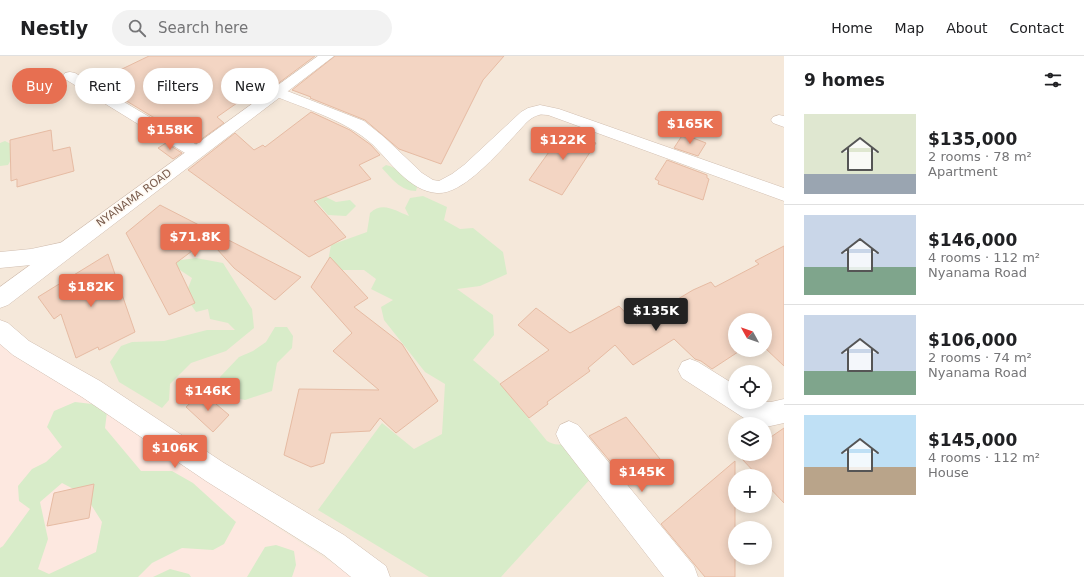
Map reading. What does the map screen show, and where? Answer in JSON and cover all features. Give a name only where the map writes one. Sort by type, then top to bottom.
[{"type":"street","name":"NYANAMA ROAD","points":[[279,91],[327,56]]},
{"type":"street","points":[[70,76],[196,152]]},
{"type":"street","points":[[279,93],[358,125],[370,132],[419,180],[439,187],[449,185],[470,170],[522,118],[532,111],[540,109],[784,194]]},
{"type":"street","name":"NYANAMA ROAD","points":[[0,299],[261,104]]},
{"type":"street","points":[[0,260],[31,257],[64,250]]},
{"type":"street","points":[[0,330],[21,348],[91,389],[215,472],[334,545],[375,577]]},
{"type":"street","points":[[690,370],[728,394]]},
{"type":"street","points":[[750,409],[758,414],[773,416],[784,411]]},
{"type":"street","points":[[569,434],[683,577]]},
{"type":"shaded area","points":[[0,56],[784,56],[784,577],[0,577]]},
{"type":"shaded area","points":[[0,339],[72,390],[298,541],[348,573],[361,577],[0,577]]},
{"type":"green space","points":[[5,141],[15,146],[12,158],[8,165],[0,166],[0,143]]},
{"type":"green space","points":[[386,165],[395,168],[403,174],[417,187],[416,191],[406,189],[397,183],[382,168]]},
{"type":"green space","points":[[423,196],[447,207],[444,220],[460,229],[473,228],[503,252],[507,274],[480,286],[457,289],[493,315],[494,335],[473,360],[498,381],[547,441],[557,444],[567,442],[593,476],[501,577],[429,577],[318,510],[382,423],[414,449],[442,434],[445,384],[425,372],[384,320],[381,307],[393,300],[371,289],[376,279],[364,270],[336,270],[328,262],[331,245],[367,232],[370,213],[375,209],[384,207],[389,208],[409,216],[405,208],[410,198]]},
{"type":"green space","points":[[319,197],[326,197],[336,202],[350,200],[356,206],[346,216],[328,215],[316,201]]},
{"type":"green space","points":[[196,258],[223,263],[252,309],[254,328],[226,351],[191,363],[170,384],[169,400],[162,408],[119,382],[110,362],[121,346],[132,342],[164,341],[207,330],[235,330],[228,323],[210,319],[208,309],[196,312],[185,296],[192,278],[171,264],[174,261]]},
{"type":"green space","points":[[275,327],[287,327],[293,336],[292,348],[277,363],[272,391],[245,400],[224,395],[220,377],[239,357],[253,351],[266,342]]},
{"type":"green space","points":[[75,402],[92,404],[107,412],[105,428],[141,471],[172,471],[193,483],[236,522],[224,544],[213,550],[182,548],[152,563],[138,577],[0,577],[0,548],[30,509],[19,501],[18,486],[32,469],[46,462],[62,447],[47,427],[54,411]],"holes":[[[62,483],[85,495],[102,522],[96,552],[49,574],[38,569],[48,539],[40,502]]]},
{"type":"green space","points":[[276,545],[294,551],[296,565],[292,577],[247,577],[265,547]]},
{"type":"green space","points":[[170,569],[189,574],[191,577],[153,577]]},
{"type":"building","points":[[149,56],[315,56],[279,83],[279,68],[221,68],[221,104],[236,104],[217,117],[224,123],[196,143],[131,104],[135,104],[135,68],[124,68]]},
{"type":"building","points":[[335,56],[504,56],[483,80],[441,164],[399,149],[365,120],[292,90]]},
{"type":"building","points":[[311,112],[350,130],[371,145],[380,155],[359,165],[371,179],[314,201],[346,237],[309,257],[188,170],[235,133],[254,150],[263,145],[265,147]]},
{"type":"building","points":[[566,128],[592,138],[590,141],[596,143],[562,195],[529,180]]},
{"type":"building","points":[[51,130],[53,151],[70,147],[74,171],[17,187],[17,179],[11,181],[10,140]]},
{"type":"building","points":[[683,134],[706,143],[698,156],[674,148]]},
{"type":"building","points":[[166,143],[182,153],[173,159],[158,148]]},
{"type":"building","points":[[667,160],[707,175],[707,178],[709,179],[703,200],[658,184],[659,181],[655,179]]},
{"type":"building","points":[[160,205],[301,277],[275,300],[234,268],[208,239],[176,263],[195,303],[169,315],[126,233]]},
{"type":"building","points":[[784,246],[784,366],[772,355],[772,313],[728,313],[728,357],[730,357],[712,369],[701,361],[695,359],[674,339],[633,365],[615,345],[588,368],[590,371],[547,402],[548,404],[529,418],[500,384],[549,350],[518,325],[536,308],[570,333],[619,306],[636,324],[693,290],[711,282],[715,287],[759,264],[755,261]]},
{"type":"building","points":[[108,254],[135,332],[99,350],[98,347],[76,358],[61,314],[54,319],[38,297]]},
{"type":"building","points":[[330,257],[368,298],[354,307],[402,344],[438,401],[396,433],[380,418],[370,431],[331,433],[324,463],[311,467],[284,455],[299,389],[379,390],[333,351],[352,333],[311,287]]},
{"type":"building","points":[[202,392],[229,415],[213,432],[186,407]]},
{"type":"building","points":[[626,417],[660,459],[640,474],[633,465],[619,472],[589,436]]},
{"type":"building","points":[[784,428],[784,503],[772,490],[772,469],[751,469],[744,461],[772,461],[772,436]]},
{"type":"building","points":[[735,461],[735,469],[728,469],[728,513],[735,513],[735,521],[728,521],[728,565],[735,565],[735,577],[705,577],[661,524]]},
{"type":"building","points":[[94,484],[89,518],[47,526],[54,493]]}]
